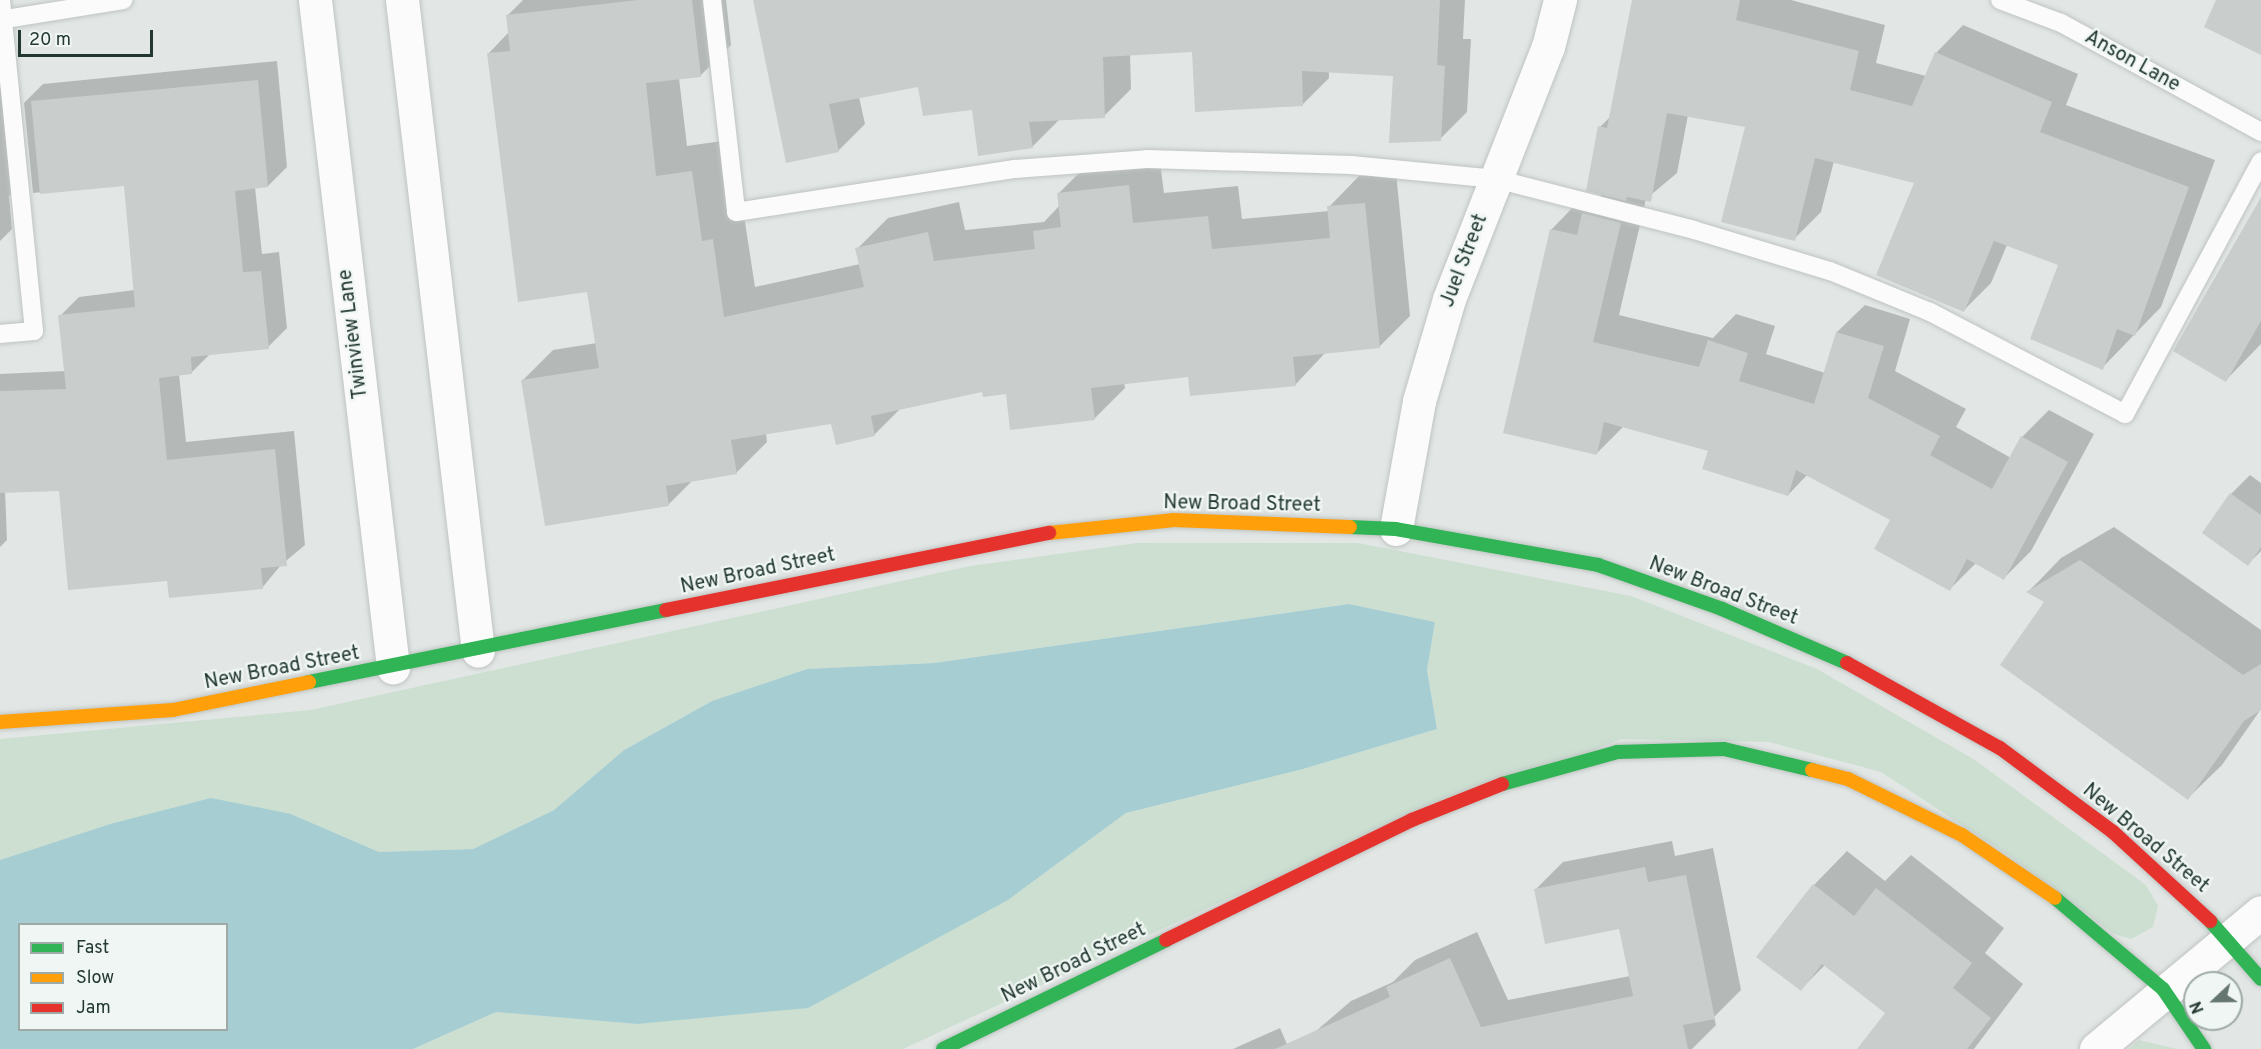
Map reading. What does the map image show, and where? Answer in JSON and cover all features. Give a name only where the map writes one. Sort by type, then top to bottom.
[{"type":"street","name":"Twinview Lane","points":[[315,0],[393,667]]},
{"type":"street","points":[[402,0],[478,651]]},
{"type":"street","name":"Juel Street","points":[[1396,529],[1419,401],[1449,299],[1548,47],[1560,0]]},
{"type":"street","name":"New Broad Street","points":[[0,722],[173,710],[478,651],[1040,534],[1174,520],[1396,529],[1598,565],[1722,609],[1868,672],[2009,755],[2113,832],[2228,937],[2261,979]]},
{"type":"street","name":"New Broad Street","points":[[943,1049],[1412,820],[1518,777],[1617,752],[1724,749],[1848,779],[1962,835],[2073,910],[2163,989],[2204,1049]]},
{"type":"street","points":[[2096,1049],[2163,989],[2261,912]]},
{"type":"lane","points":[[0,0],[34,330],[0,334]]},
{"type":"lane","points":[[1,20],[123,0]]},
{"type":"lane","points":[[712,0],[736,212],[1015,169],[1147,159],[1351,165],[1496,179],[1694,230],[1830,271],[1930,312],[2125,414],[2261,161]]},
{"type":"lane","name":"Anson Lane","points":[[2000,0],[2061,23],[2261,132]]},
{"type":"green space","points":[[1137,543],[1358,543],[1631,596],[1817,669],[1975,760],[2146,885],[2158,906],[2153,927],[2131,939],[2114,934],[2011,857],[1881,772],[1769,742],[1621,739],[1225,900],[903,1049],[413,1049],[496,1012],[637,1024],[1008,900],[1126,813],[1303,769],[1437,729],[1427,670],[1435,622],[1349,604],[934,663],[807,669],[712,701],[624,750],[554,810],[473,849],[379,852],[291,814],[110,824],[0,860],[0,739],[311,710],[970,566]]},
{"type":"green space","points":[[2139,1040],[2177,1049],[2129,1049]]},
{"type":"water","points":[[1349,604],[1435,622],[1427,670],[1437,729],[1303,769],[1126,813],[1008,900],[808,1008],[637,1024],[496,1012],[413,1049],[0,1049],[0,860],[110,824],[211,798],[291,814],[379,852],[473,849],[554,810],[624,750],[712,701],[807,669],[934,663]]},
{"type":"building","points":[[638,0],[692,0],[701,77],[646,83],[656,176],[692,171],[702,241],[713,239],[724,317],[864,287],[855,248],[928,232],[934,261],[1035,249],[1033,231],[1061,227],[1057,193],[1129,185],[1133,223],[1208,216],[1212,249],[1330,238],[1327,206],[1365,203],[1380,348],[1293,357],[1296,386],[1190,396],[1188,377],[1091,388],[1095,420],[1010,430],[1006,394],[983,397],[982,392],[871,416],[875,436],[836,445],[831,424],[731,440],[737,474],[666,486],[669,506],[545,526],[521,380],[599,368],[587,292],[518,302],[487,53],[510,51],[506,15]]},
{"type":"building","points":[[753,0],[1440,0],[1437,65],[1445,66],[1441,141],[1389,143],[1393,76],[1302,71],[1303,106],[1195,112],[1192,52],[1103,57],[1105,118],[1029,122],[1033,148],[978,156],[972,110],[923,116],[918,87],[829,104],[839,152],[786,163]]},
{"type":"building","points":[[1632,0],[1740,0],[1736,20],[1859,51],[1850,90],[1912,106],[1935,52],[2052,102],[2040,132],[2189,187],[2135,336],[2117,329],[2103,370],[2030,339],[2058,265],[1994,241],[1964,312],[1876,275],[1914,183],[1815,158],[1795,241],[1721,222],[1745,127],[1667,113],[1651,202],[1627,197],[1626,201],[1586,191],[1598,126],[1607,128]]},
{"type":"building","points":[[2216,0],[2261,0],[2261,55],[2204,27]]},
{"type":"building","points":[[258,80],[268,187],[235,191],[243,272],[261,271],[269,349],[191,357],[192,374],[159,378],[167,460],[275,449],[287,566],[261,568],[263,589],[169,598],[167,581],[68,590],[59,491],[0,493],[0,391],[66,389],[58,315],[135,307],[124,186],[40,194],[31,101]]},
{"type":"building","points":[[2261,197],[2261,321],[2226,382],[2173,351]]},
{"type":"building","points":[[1582,213],[1621,223],[1593,342],[1699,367],[1708,340],[1748,353],[1739,381],[1814,404],[1836,332],[1884,346],[1868,398],[1940,436],[1930,455],[1992,489],[2021,436],[2068,462],[2004,580],[1967,559],[1950,591],[1874,549],[1890,520],[1796,470],[1788,496],[1702,469],[1708,451],[1604,422],[1597,455],[1503,433],[1550,229],[1577,235]]},
{"type":"building","points":[[2230,493],[2261,515],[2261,547],[2248,566],[2202,533]]},
{"type":"building","points":[[2080,560],[2243,675],[2261,664],[2261,710],[2244,721],[2188,800],[2000,665],[2044,602],[2026,592]]},
{"type":"building","points":[[1645,867],[1648,882],[1686,875],[1715,1019],[1683,1025],[1688,1049],[1275,1049],[1390,997],[1386,987],[1450,958],[1481,1027],[1633,996],[1619,929],[1545,944],[1534,889]]},
{"type":"building","points":[[1813,884],[1854,916],[1876,888],[1972,963],[1953,988],[1991,1018],[1967,1049],[1857,1049],[1885,1013],[1822,964],[1801,991],[1756,957]]},
{"type":"traffic: fast","points":[[1350,527],[1396,529],[1598,565],[1722,609],[1847,663]]},
{"type":"traffic: fast","points":[[309,682],[666,610]]},
{"type":"traffic: fast","points":[[1502,784],[1617,752],[1724,749],[1812,770]]},
{"type":"traffic: fast","points":[[2055,898],[2163,989],[2204,1049]]},
{"type":"traffic: fast","points":[[2210,921],[2261,979]]},
{"type":"traffic: fast","points":[[943,1049],[1166,940]]},
{"type":"traffic: slow","points":[[1049,533],[1174,520],[1350,527]]},
{"type":"traffic: slow","points":[[0,722],[173,710],[309,682]]},
{"type":"traffic: slow","points":[[1812,770],[1848,779],[1962,835],[2055,898]]},
{"type":"traffic: jam","points":[[666,610],[1049,533]]},
{"type":"traffic: jam","points":[[1847,663],[2000,748],[2113,832],[2210,921]]},
{"type":"traffic: jam","points":[[1166,940],[1412,820],[1502,784]]}]
